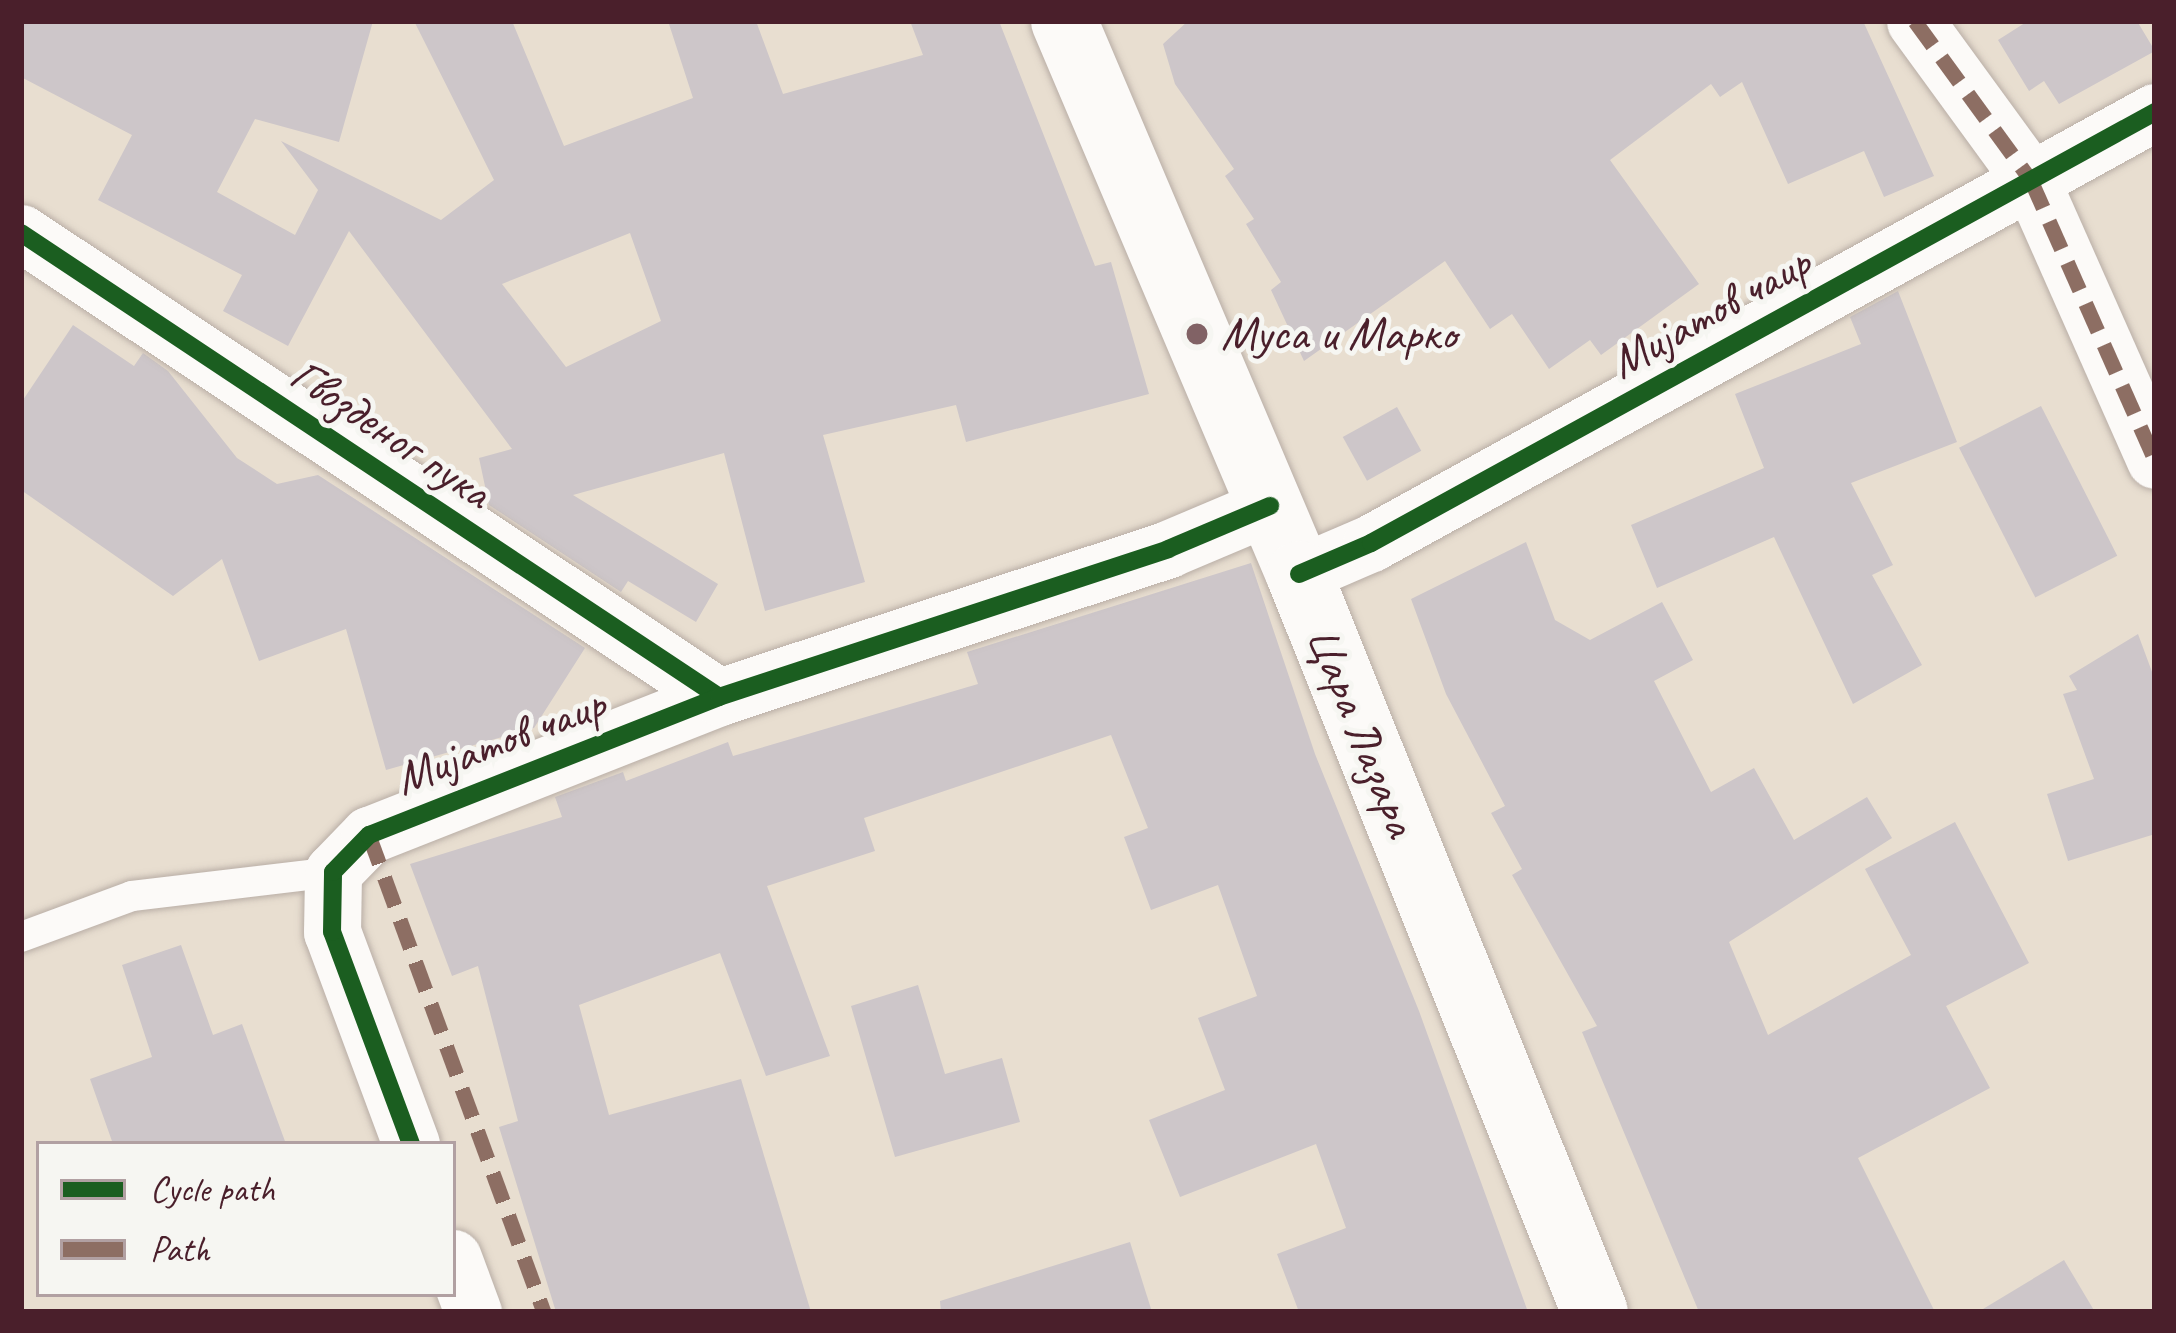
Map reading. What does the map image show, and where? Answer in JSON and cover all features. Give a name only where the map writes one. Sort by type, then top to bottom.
[{"type":"main road","name":"Цара Лазара","points":[[1064,21],[1299,574],[1595,1312]]},
{"type":"street","points":[[1915,21],[2032,180],[2155,460]]},
{"type":"street","name":"Мијатов чаир","points":[[1299,574],[1371,543],[2155,112]]},
{"type":"street","name":"Гвозденог пука","points":[[21,233],[719,697]]},
{"type":"street","name":"Мијатов чаир","points":[[351,853],[719,697],[1168,549],[1270,506]]},
{"type":"street","points":[[351,853],[332,932],[410,1141]]},
{"type":"street","points":[[456,1266],[473,1312]]},
{"type":"lane","points":[[21,937],[131,896],[351,853]]},
{"type":"building","points":[[21,21],[373,21],[339,142],[255,119],[217,192],[295,235],[318,190],[281,141],[441,220],[494,180],[414,21],[512,21],[564,146],[693,98],[668,21],[756,21],[783,94],[923,55],[910,21],[999,21],[1095,266],[1111,262],[1149,394],[966,442],[956,405],[823,435],[865,582],[765,611],[724,453],[573,495],[718,584],[696,622],[628,581],[621,592],[489,505],[479,458],[512,449],[349,231],[288,346],[223,311],[242,275],[98,200],[132,135],[21,77]],"holes":[[[630,233],[661,321],[566,367],[502,284]]]},
{"type":"building","points":[[1188,21],[1863,21],[1934,176],[1884,197],[1864,151],[1788,184],[1742,82],[1720,97],[1711,84],[1610,160],[1699,284],[1601,355],[1590,340],[1549,369],[1512,314],[1490,329],[1445,261],[1304,361],[1271,290],[1281,282],[1246,224],[1254,219],[1225,176],[1234,169],[1175,84],[1163,44]]},
{"type":"building","points":[[2028,21],[2137,21],[2155,51],[2059,104],[2044,81],[2029,91],[1998,40]]},
{"type":"building","points":[[1898,291],[1957,442],[1851,483],[1893,565],[1872,575],[1922,665],[1853,704],[1774,537],[1657,588],[1631,525],[1764,468],[1735,394],[1861,344],[1850,317]]},
{"type":"building","points":[[73,325],[134,366],[143,353],[168,371],[237,458],[277,484],[318,475],[585,648],[534,728],[386,770],[346,629],[259,661],[222,559],[173,596],[21,490],[21,403]]},
{"type":"building","points":[[2041,406],[2117,556],[2035,597],[1959,448]]},
{"type":"building","points":[[1397,407],[1421,451],[1367,481],[1343,437]]},
{"type":"building","points":[[1526,542],[1555,620],[1590,640],[1662,602],[1693,660],[1654,681],[1711,792],[1754,768],[1794,840],[1867,797],[1892,838],[1729,942],[1768,1035],[1911,955],[1865,869],[1955,822],[2029,963],[1946,1006],[1990,1088],[1858,1158],[1935,1312],[1699,1312],[1582,1032],[1597,1026],[1512,875],[1522,869],[1491,813],[1505,806],[1446,694],[1411,599]]},
{"type":"building","points":[[1251,563],[1315,754],[1419,1011],[1528,1312],[1299,1312],[1277,1254],[1346,1228],[1316,1144],[1180,1197],[1149,1120],[1225,1090],[1198,1018],[1257,996],[1218,885],[1151,910],[1124,837],[1148,828],[1111,735],[864,818],[875,851],[767,886],[830,1056],[766,1076],[720,953],[579,1005],[609,1115],[741,1079],[811,1312],[556,1312],[499,1127],[518,1121],[478,966],[452,976],[410,864],[562,817],[555,797],[623,772],[626,781],[728,742],[733,756],[978,684],[967,652]]},
{"type":"building","points":[[2138,634],[2155,680],[2155,834],[2068,861],[2047,794],[2094,779],[2063,694],[2077,690],[2069,676]]},
{"type":"building","points":[[181,945],[213,1035],[242,1024],[285,1141],[112,1141],[90,1079],[152,1057],[122,965]]},
{"type":"building","points":[[918,985],[945,1074],[1002,1058],[1020,1122],[895,1157],[851,1006]]},
{"type":"building","points":[[1130,1242],[1152,1312],[941,1312],[940,1301]]},
{"type":"building","points":[[2064,1260],[2095,1312],[1978,1312]]},
{"type":"marked path","points":[[1915,21],[2031,180],[2155,460]]},
{"type":"marked path","points":[[369,835],[544,1312]]},
{"type":"cycle path","points":[[1299,574],[1371,543],[2155,112]]},
{"type":"cycle path","points":[[21,233],[719,697]]},
{"type":"cycle path","points":[[410,1141],[332,932],[333,872],[369,835],[719,697],[1168,549],[1270,506]]},
{"type":"place","name":"Муса и Марко","points":[[1197,334]]}]
